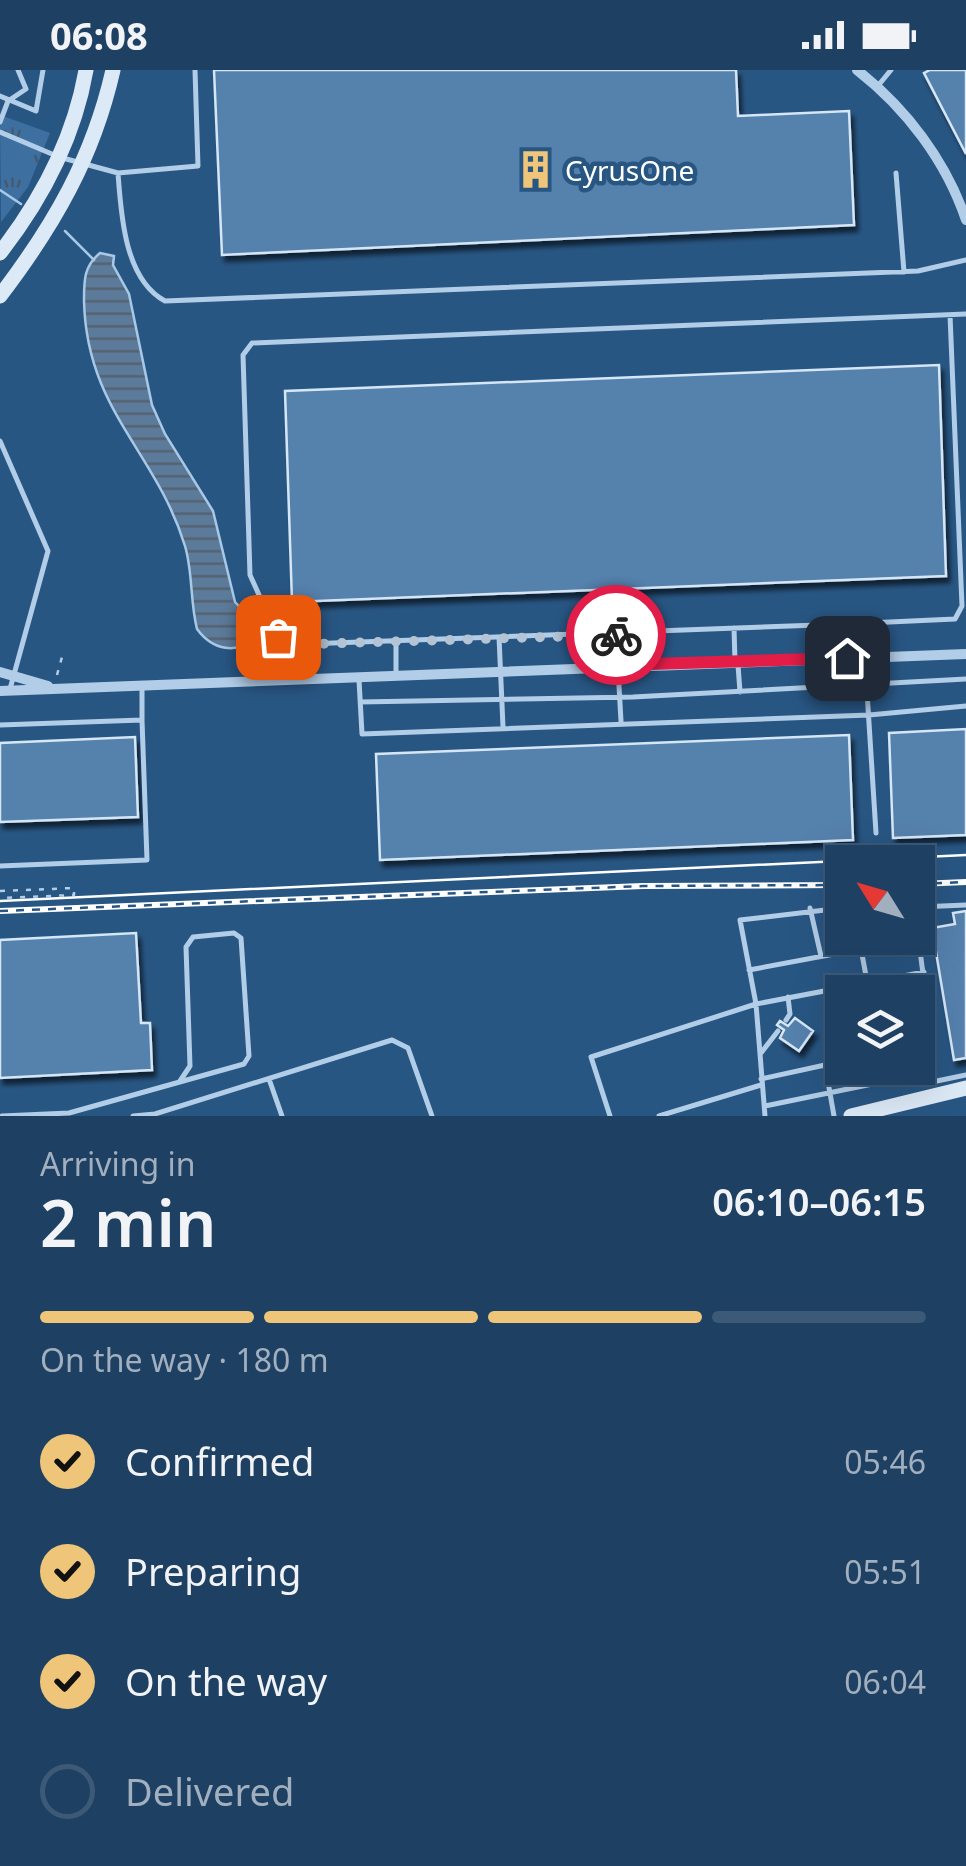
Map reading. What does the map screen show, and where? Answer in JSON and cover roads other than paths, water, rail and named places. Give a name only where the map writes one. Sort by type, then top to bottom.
[{"type":"main road","points":[[0,253],[30,214],[60,157],[86,70]]},
{"type":"main road","points":[[0,296],[58,215],[85,164],[112,70]]},
{"type":"main road","points":[[851,1116],[932,1088],[966,1088]]},
{"type":"street","points":[[857,70],[925,141],[966,220]]},
{"type":"street","points":[[0,672],[55,681],[142,684],[966,654]]},
{"type":"street","points":[[5,691],[55,681]]},
{"type":"lane","points":[[18,70],[26,89]]},
{"type":"lane","points":[[0,96],[36,112],[43,70]]},
{"type":"lane","points":[[0,132],[60,157],[118,173],[198,166],[196,70]]},
{"type":"lane","points":[[877,87],[890,70]]},
{"type":"lane","points":[[0,122],[8,101],[42,79]]},
{"type":"lane","points":[[118,173],[125,236],[147,286],[165,300],[904,272],[966,260]]},
{"type":"lane","points":[[896,173],[904,272]]},
{"type":"lane","points":[[278,645],[955,618],[962,606],[950,314]]},
{"type":"lane","points":[[278,680],[278,645],[250,576],[243,355],[252,343],[966,314]]},
{"type":"lane","points":[[0,441],[48,550],[5,691]]},
{"type":"lane","points":[[846,624],[847,658]]},
{"type":"lane","points":[[734,628],[740,692]]},
{"type":"lane","points":[[616,632],[621,721]]},
{"type":"lane","points":[[500,637],[503,726]]},
{"type":"lane","points":[[396,641],[396,675]]},
{"type":"lane","points":[[865,657],[876,833]]},
{"type":"lane","points":[[358,677],[362,734],[621,721],[869,715],[966,706]]},
{"type":"lane","points":[[360,702],[620,698],[966,679]]},
{"type":"lane","points":[[0,866],[147,860],[142,684]]},
{"type":"lane","points":[[0,725],[142,720]]},
{"type":"lane","points":[[935,906],[966,905]]},
{"type":"lane","points":[[810,908],[821,956]]},
{"type":"lane","points":[[766,1116],[756,1004],[740,920],[825,908]]},
{"type":"lane","points":[[2,1116],[68,1113],[180,1082],[244,1064],[249,1056],[241,938],[234,933],[193,937],[186,946],[190,1066],[180,1082]]},
{"type":"lane","points":[[749,970],[827,955]]},
{"type":"lane","points":[[921,955],[924,975]]},
{"type":"lane","points":[[903,975],[924,972]]},
{"type":"lane","points":[[610,1116],[592,1057],[756,1004],[825,989]]},
{"type":"lane","points":[[786,1020],[790,1014],[788,997]]},
{"type":"lane","points":[[760,1055],[778,1031]]},
{"type":"lane","points":[[136,1116],[398,1042],[408,1048],[432,1116]]},
{"type":"lane","points":[[658,1116],[825,1066]]},
{"type":"lane","points":[[932,1088],[966,1075]]},
{"type":"lane","points":[[269,1079],[282,1116]]},
{"type":"lane","points":[[828,1085],[834,1116]]},
{"type":"lane","points":[[764,1106],[872,1085]]},
{"type":"waterway","points":[[0,190],[21,204]]},
{"type":"waterway","points":[[65,231],[94,260]]},
{"type":"tram line","points":[[0,901],[966,855]]},
{"type":"railway","points":[[935,883],[966,882]]},
{"type":"railway","points":[[0,911],[643,886],[825,885]]},
{"type":"place","name":"CyrusOne","points":[[535,170]]}]
